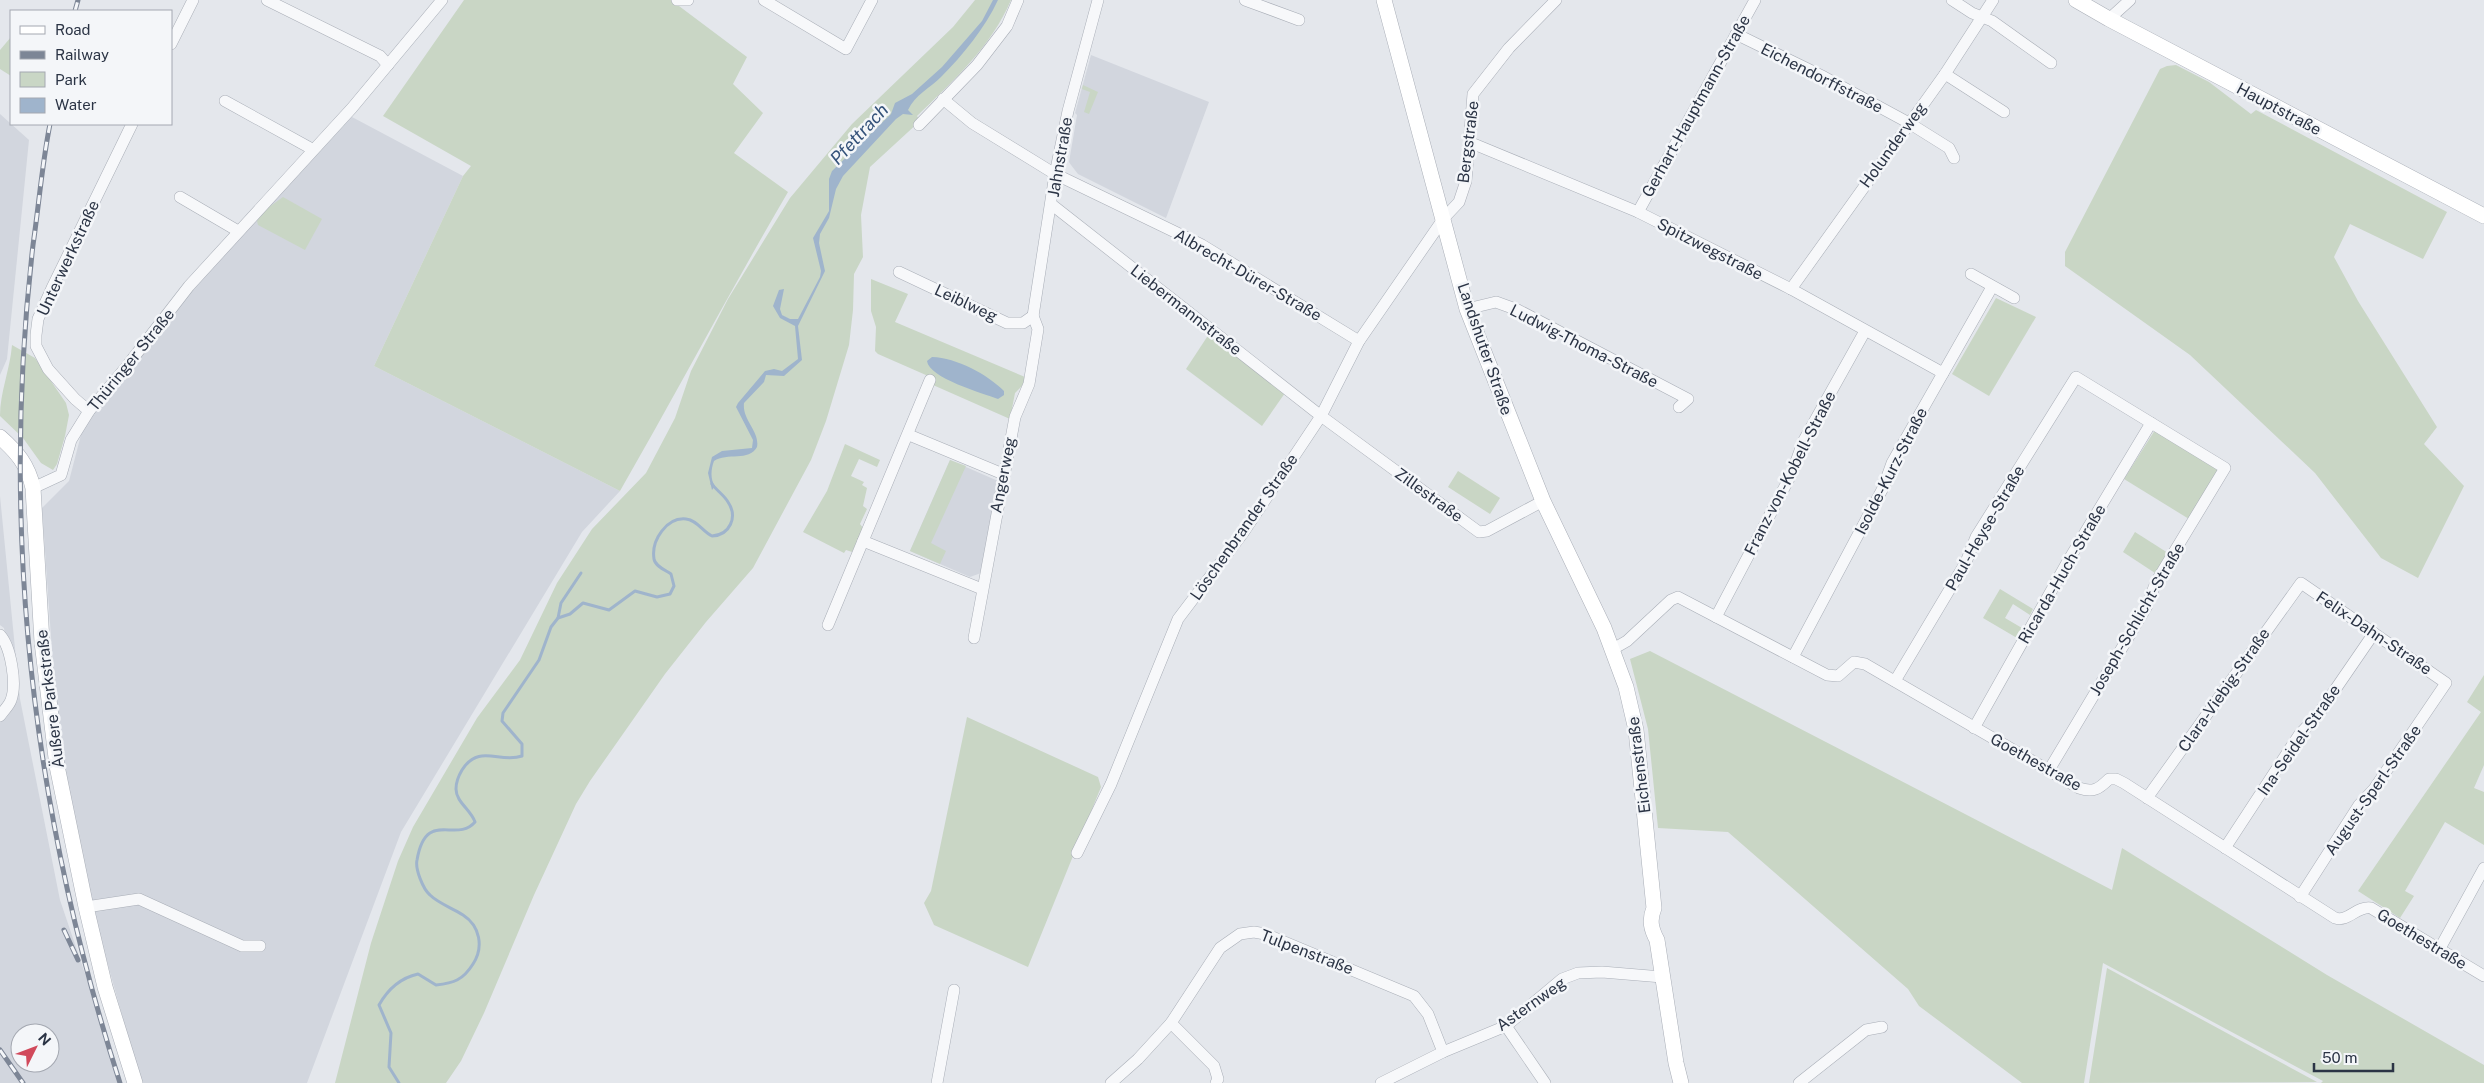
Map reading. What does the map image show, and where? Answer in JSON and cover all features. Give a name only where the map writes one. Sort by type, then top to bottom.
[{"type":"street","points":[[172,42],[193,0]]},
{"type":"street","points":[[267,0],[380,56],[388,65]]},
{"type":"street","name":"Thüringer Straße","points":[[33,488],[61,474],[71,440],[89,410],[128,366],[189,286],[388,65],[442,0]]},
{"type":"street","points":[[677,0],[688,0]]},
{"type":"street","points":[[764,0],[846,49],[872,0]]},
{"type":"street","points":[[919,125],[942,99],[977,65],[1007,26],[1018,0]]},
{"type":"street","name":"Jahnstraße","points":[[1033,316],[1055,174],[1068,111],[1098,0]]},
{"type":"street","points":[[1245,0],[1299,20]]},
{"type":"street","name":"Landshuter Straße","points":[[1384,0],[1467,308],[1543,501],[1604,628]]},
{"type":"street","name":"Bergstraße","points":[[1444,218],[1459,202],[1466,181],[1474,94],[1508,48],[1556,0]]},
{"type":"street","name":"Gerhart-Hauptmann-Straße","points":[[1638,212],[1754,0]]},
{"type":"street","points":[[1952,0],[1992,22],[2050,63]]},
{"type":"street","name":"Holunderweg","points":[[1791,289],[1945,74],[1994,0]]},
{"type":"street","name":"Hauptstraße","points":[[2076,0],[2109,20],[2484,216]]},
{"type":"street","points":[[2109,20],[2130,0]]},
{"type":"street","name":"Eichendorffstraße","points":[[1736,34],[1824,77],[1909,123],[1948,148],[1954,158]]},
{"type":"street","points":[[1945,74],[2004,112]]},
{"type":"street","name":"Albrecht-Dürer-Straße","points":[[942,99],[972,123],[1055,174],[1202,245],[1359,341]]},
{"type":"street","points":[[225,101],[312,150]]},
{"type":"street","name":"Unterwerkstraße","points":[[89,410],[74,399],[48,369],[36,346],[38,319],[132,125]]},
{"type":"street","name":"Spitzwegstraße","points":[[1469,142],[1638,212],[1791,289],[1943,374]]},
{"type":"street","points":[[180,197],[238,231]]},
{"type":"street","name":"Liebermannstraße","points":[[1051,204],[1321,416]]},
{"type":"street","name":"Löschenbrander Straße","points":[[1077,853],[1111,784],[1178,619],[1243,533],[1321,416],[1359,341],[1444,218]]},
{"type":"street","name":"Leiblweg","points":[[899,272],[1007,323],[1023,324],[1033,316]]},
{"type":"street","points":[[1971,274],[2014,298]]},
{"type":"street","name":"Isolde-Kurz-Straße","points":[[1793,657],[1883,488],[1892,463],[1992,287]]},
{"type":"street","name":"Ludwig-Thoma-Straße","points":[[1467,308],[1496,302],[1518,310],[1688,399],[1679,408]]},
{"type":"street","name":"Angerweg","points":[[974,638],[1015,417],[1029,384],[1038,329],[1033,316]]},
{"type":"street","name":"Franz-von-Kobell-Straße","points":[[1716,616],[1792,473],[1803,442],[1865,330]]},
{"type":"street","name":"Paul-Heyse-Straße","points":[[1895,681],[1966,562],[1976,537],[2076,377],[2152,423]]},
{"type":"street","points":[[828,625],[909,436],[930,380]]},
{"type":"street","name":"Zillestraße","points":[[1321,416],[1479,532],[1487,531],[1543,501]]},
{"type":"street","name":"Joseph-Schlicht-Straße","points":[[2049,770],[2147,606],[2156,582],[2225,468],[2152,423]]},
{"type":"street","name":"Ricarda-Huch-Straße","points":[[1974,728],[2068,561],[2152,423]]},
{"type":"street","points":[[909,436],[1003,474]]},
{"type":"street","name":"Äußere Parkstraße","points":[[0,437],[18,452],[33,488],[42,642],[53,738],[86,907],[105,987],[135,1083]]},
{"type":"street","points":[[863,541],[982,590]]},
{"type":"street","name":"Felix-Dahn-Straße","points":[[2301,583],[2446,683]]},
{"type":"street","name":"Clara-Viebig-Straße","points":[[2147,798],[2301,583]]},
{"type":"street","name":"Goethestraße","points":[[1613,649],[1627,641],[1674,598],[1682,598],[1833,676],[1841,674],[1854,662],[1859,662],[2085,790],[2099,789],[2109,780],[2116,779],[2300,897],[2339,919],[2349,917],[2364,908],[2371,908],[2484,976]]},
{"type":"street","name":"Eichenstraße","points":[[1604,628],[1613,649],[1634,716],[1654,908],[1650,917],[1652,930],[1657,940],[1676,1063],[1682,1083]]},
{"type":"street","name":"Ina-Seidel-Straße","points":[[2225,848],[2299,734],[2317,716],[2374,633]]},
{"type":"street","points":[[0,635],[9,652],[13,680],[11,700],[0,716]]},
{"type":"street","name":"August-Sperl-Straße","points":[[2300,897],[2359,805],[2374,789],[2446,683]]},
{"type":"street","points":[[2439,950],[2484,868]]},
{"type":"street","points":[[86,907],[139,899],[242,946],[260,946]]},
{"type":"street","name":"Tulpenstraße","points":[[1111,1083],[1138,1060],[1171,1023],[1220,948],[1240,934],[1254,932],[1274,937],[1414,996],[1428,1014],[1443,1052]]},
{"type":"street","name":"Asternweg","points":[[1381,1083],[1443,1052],[1506,1026],[1562,979],[1578,973],[1602,972],[1662,977]]},
{"type":"street","points":[[937,1083],[954,990]]},
{"type":"street","points":[[1171,1023],[1214,1066],[1218,1079],[1216,1083]]},
{"type":"street","points":[[1506,1026],[1545,1083]]},
{"type":"street","points":[[1807,1081],[1866,1030],[1882,1026]]},
{"type":"shaded area","points":[[1091,55],[1209,102],[1166,218],[1078,174],[1069,162],[1077,115],[1075,113]]},
{"type":"shaded area","points":[[0,114],[10,125],[29,140],[7,359],[0,375]]},
{"type":"shaded area","points":[[352,117],[463,176],[374,366],[620,491],[582,532],[401,832],[307,1083],[141,1083],[94,915],[59,751],[42,508],[69,481],[83,427],[192,289]]},
{"type":"shaded area","points":[[950,460],[998,481],[981,573],[970,577],[910,551]]},
{"type":"shaded area","points":[[0,496],[20,699],[60,900],[122,1083],[0,1083],[0,719],[16,698],[4,628],[0,625]]},
{"type":"green space","points":[[464,0],[671,0],[747,57],[733,84],[763,113],[734,153],[788,192],[620,491],[374,366],[463,176],[471,166],[383,116]]},
{"type":"green space","points":[[975,0],[1011,0],[1003,17],[982,48],[944,90],[917,116],[920,121],[870,167],[861,215],[863,257],[854,274],[853,310],[849,345],[826,421],[811,460],[753,568],[706,622],[665,674],[576,804],[534,895],[484,1013],[461,1061],[446,1083],[335,1083],[371,943],[398,861],[413,827],[477,718],[520,660],[557,583],[592,529],[646,473],[675,418],[691,371],[728,299],[790,198],[852,124],[953,27]]},
{"type":"green space","points":[[10,38],[10,75],[0,69],[0,50]]},
{"type":"green space","points":[[2176,65],[2209,82],[2251,114],[2256,110],[2447,212],[2423,259],[2350,224],[2334,257],[2358,301],[2437,427],[2424,444],[2464,486],[2418,578],[2381,558],[2315,473],[2190,355],[2065,266],[2065,252],[2160,69]]},
{"type":"green space","points":[[1083,85],[1098,92],[1089,114],[1084,112],[1090,92],[1082,89]]},
{"type":"green space","points":[[283,197],[322,219],[305,250],[258,225],[257,221],[265,210]]},
{"type":"green space","points":[[871,279],[908,294],[895,322],[1025,377],[1024,384],[1015,393],[1010,419],[933,385],[935,379],[875,351],[876,327],[871,311]]},
{"type":"green space","points":[[1996,298],[2036,317],[1989,396],[1952,374]]},
{"type":"green space","points":[[1209,334],[1285,393],[1262,426],[1186,369]]},
{"type":"green space","points":[[12,345],[35,358],[66,403],[69,415],[65,436],[57,464],[53,470],[41,463],[23,438],[0,416]]},
{"type":"green space","points":[[2155,430],[2218,470],[2189,519],[2124,479]]},
{"type":"green space","points":[[845,444],[880,460],[877,467],[859,459],[851,476],[864,482],[862,485],[867,488],[863,506],[867,509],[860,524],[863,528],[852,552],[846,550],[844,553],[803,532],[827,491]]},
{"type":"green space","points":[[950,460],[966,466],[931,543],[946,551],[940,564],[910,551]]},
{"type":"green space","points":[[1458,471],[1500,498],[1490,514],[1448,487]]},
{"type":"green space","points":[[2135,532],[2168,553],[2155,573],[2123,552]]},
{"type":"green space","points":[[2000,589],[2033,609],[2030,615],[2013,604],[2005,618],[2022,628],[2017,638],[1983,618]]},
{"type":"green space","points":[[1650,651],[2112,890],[2122,848],[2327,975],[2484,1065],[2484,1083],[2321,1083],[2323,1081],[2103,963],[2084,1083],[2022,1083],[1919,1006],[1908,989],[1728,832],[1658,828],[1648,729],[1630,659]]},
{"type":"green space","points":[[2484,675],[2484,765],[2474,788],[2484,792],[2484,845],[2445,822],[2405,891],[2414,896],[2400,918],[2358,891],[2481,712],[2467,702]]},
{"type":"green space","points":[[967,717],[1098,777],[1101,787],[1028,967],[934,925],[924,903],[931,891]]},
{"type":"green space","points":[[2107,968],[2317,1082],[2089,1083]]},
{"type":"water","points":[[993,0],[998,0],[987,21],[973,41],[949,69],[911,105],[908,110],[913,115],[903,114],[896,119],[843,176],[836,189],[829,218],[820,234],[819,243],[825,271],[798,326],[802,360],[784,376],[766,375],[764,382],[744,403],[746,415],[756,436],[757,447],[753,452],[743,456],[719,458],[714,461],[712,480],[715,486],[712,490],[708,473],[712,457],[722,451],[752,448],[753,440],[736,407],[738,403],[765,371],[774,369],[782,371],[798,359],[795,326],[780,318],[773,306],[779,290],[784,289],[780,309],[782,315],[790,319],[798,319],[820,277],[821,271],[813,238],[829,211],[829,179],[832,171],[891,114],[895,103],[912,94],[942,67],[982,21]]},
{"type":"water","points":[[932,357],[951,360],[971,368],[997,385],[1004,391],[1004,395],[998,399],[946,379],[930,367],[927,361]]},
{"type":"waterway","name":"Pfettrach","points":[[399,1083],[389,1067],[391,1033],[379,1005],[386,994],[406,978],[418,974],[436,985],[448,983],[462,977],[473,964],[479,944],[477,931],[469,920],[437,901],[425,888],[420,879],[417,864],[421,844],[427,835],[434,831],[459,830],[467,828],[475,822],[458,798],[456,789],[460,774],[469,762],[483,756],[506,758],[522,756],[522,744],[502,721],[503,713],[539,660],[551,627],[558,618],[570,614],[583,603],[609,610],[635,591],[657,597],[670,594],[674,586],[671,574],[656,564],[654,552],[658,537],[673,522],[679,519],[690,520],[712,536],[728,529],[732,519],[731,508],[712,484]]},
{"type":"waterway","name":"Pfettrach","points":[[558,618],[561,603],[581,573]]},
{"type":"railway","points":[[75,10],[78,0]]},
{"type":"railway","points":[[50,125],[33,245],[24,352],[20,458],[23,563],[31,668],[45,773],[65,877],[90,980],[120,1083]]},
{"type":"railway","points":[[64,930],[78,960]]},
{"type":"railway","points":[[0,1050],[23,1083]]}]
